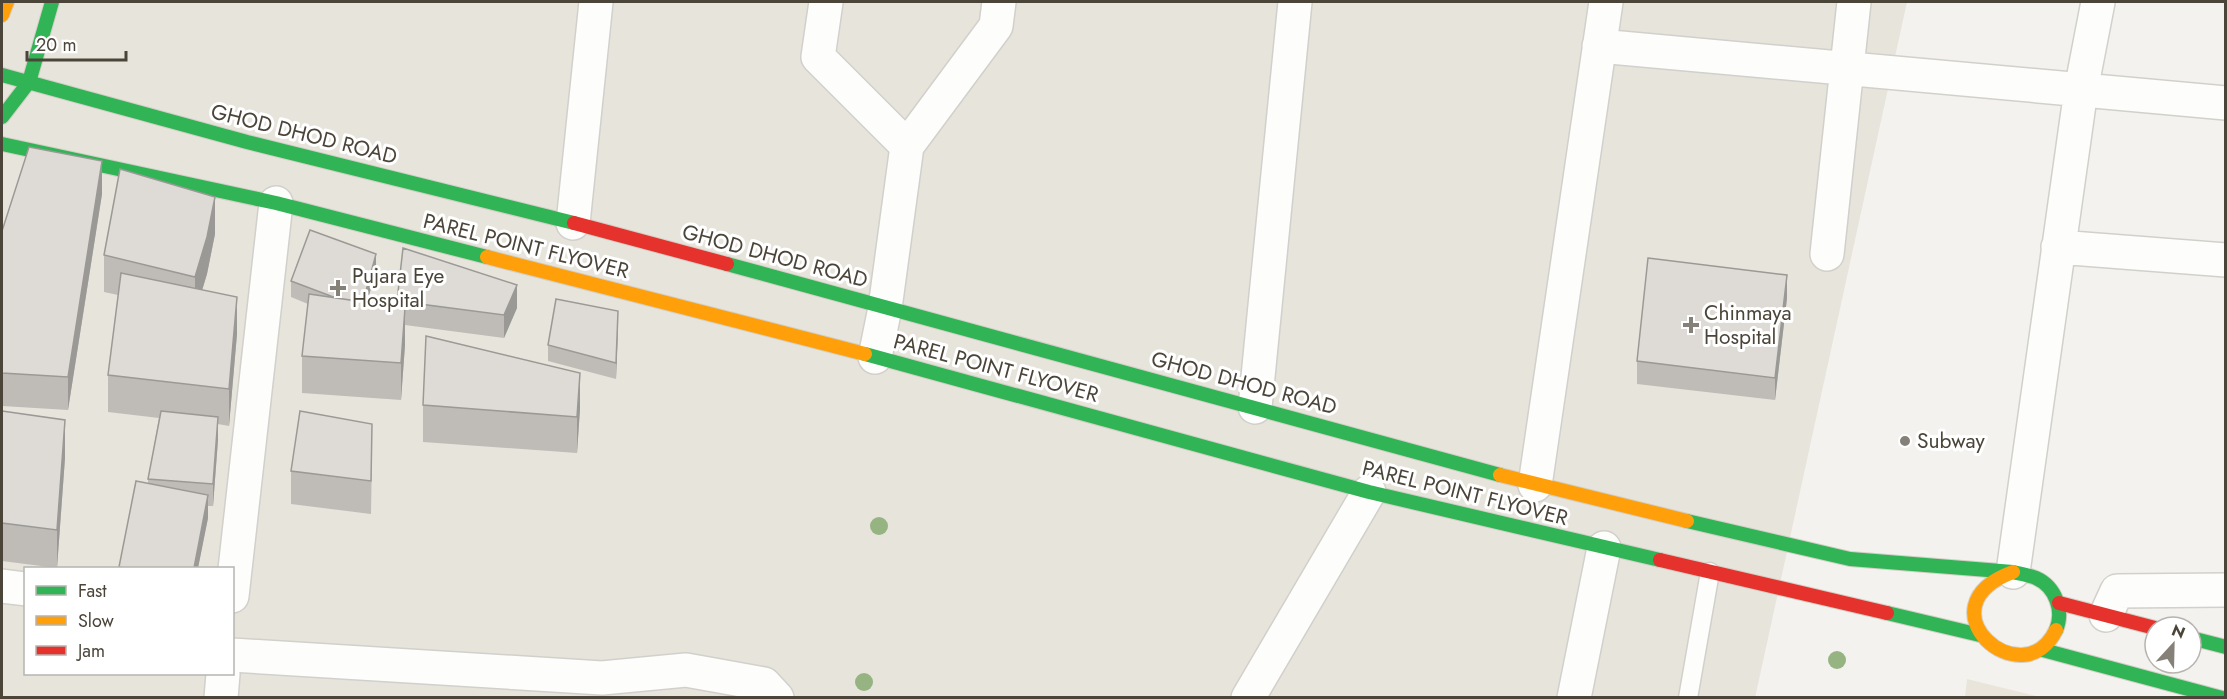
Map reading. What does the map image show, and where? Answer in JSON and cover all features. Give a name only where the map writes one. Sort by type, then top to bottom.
[{"type":"main road","points":[[2,15],[7,2]]},
{"type":"main road","points":[[2,117],[29,82],[52,2]]},
{"type":"main road","name":"GHOD DHOD ROAD","points":[[2,75],[247,142],[573,223],[1535,485],[1850,559],[2013,572]]},
{"type":"main road","name":"PAREL POINT FLYOVER","points":[[2,144],[276,203],[875,357],[1369,492],[1980,635]]},
{"type":"main road","points":[[2013,572],[2028,573],[2041,579],[2052,590],[2061,613],[2056,634],[2043,650],[2020,658],[2008,656],[1987,645],[1975,622],[1975,608],[1979,595],[1999,576],[2013,572]]},
{"type":"main road","points":[[2059,603],[2143,625]]},
{"type":"main road","points":[[2203,641],[2226,647]]},
{"type":"main road","points":[[2043,650],[2222,698]]},
{"type":"street","points":[[573,223],[596,2]]},
{"type":"street","points":[[826,2],[818,57],[907,146]]},
{"type":"street","points":[[875,357],[885,308],[907,146],[996,26],[999,2]]},
{"type":"street","points":[[1255,407],[1295,2]]},
{"type":"street","points":[[1535,485],[1606,2]]},
{"type":"street","points":[[1827,254],[1854,2]]},
{"type":"street","points":[[2013,572],[2080,90],[2097,2]]},
{"type":"street","points":[[1599,46],[2226,103]]},
{"type":"street","points":[[234,578],[276,203]]},
{"type":"street","points":[[2058,247],[2226,260]]},
{"type":"street","points":[[1250,696],[1369,492]]},
{"type":"street","points":[[1574,698],[1605,548]]},
{"type":"street","points":[[2,586],[24,589]]},
{"type":"street","points":[[2106,615],[2117,591],[2226,590]]},
{"type":"street","points":[[234,655],[602,678],[686,670],[764,684],[777,698]]},
{"type":"street","points":[[221,698],[224,675]]},
{"type":"lane","points":[[1688,698],[1710,572]]},
{"type":"shaded area","points":[[2,2],[1907,2],[1755,698],[2,697]]},
{"type":"shaded area","points":[[1967,679],[2040,697],[1965,697]]},
{"type":"building","points":[[29,147],[102,161],[68,377],[2,373],[2,231]]},
{"type":"building","points":[[120,169],[215,197],[207,237],[195,277],[104,255]]},
{"type":"building","points":[[310,230],[376,254],[363,302],[336,298],[291,281]]},
{"type":"building","points":[[403,248],[517,285],[504,315],[397,301]]},
{"type":"building","points":[[1648,258],[1787,275],[1775,378],[1637,361]]},
{"type":"building","points":[[121,273],[237,297],[229,389],[108,375]]},
{"type":"building","points":[[309,294],[405,308],[401,363],[302,356]]},
{"type":"building","points":[[556,299],[618,311],[616,363],[548,345]]},
{"type":"building","points":[[426,336],[580,373],[577,417],[423,405]]},
{"type":"building","points":[[2,411],[65,420],[57,530],[2,523]]},
{"type":"building","points":[[161,411],[218,417],[213,484],[148,479]]},
{"type":"building","points":[[300,411],[372,424],[371,481],[291,471]]},
{"type":"building","points":[[136,481],[208,495],[194,567],[119,567]]},
{"type":"traffic: fast","points":[[2,117],[29,82],[52,2]]},
{"type":"traffic: fast","points":[[2,75],[247,142],[574,223]]},
{"type":"traffic: fast","points":[[2,144],[276,203],[487,257]]},
{"type":"traffic: fast","points":[[727,264],[1500,475]]},
{"type":"traffic: fast","points":[[865,354],[1369,492],[1660,560]]},
{"type":"traffic: fast","points":[[1687,521],[1850,559],[2013,572],[2030,576],[2043,582],[2053,593],[2059,615],[2056,630]]},
{"type":"traffic: fast","points":[[1887,613],[1980,635]]},
{"type":"traffic: fast","points":[[2203,641],[2226,647]]},
{"type":"traffic: fast","points":[[2043,650],[2222,698]]},
{"type":"traffic: slow","points":[[2,15],[7,2]]},
{"type":"traffic: slow","points":[[487,257],[865,354]]},
{"type":"traffic: slow","points":[[1500,475],[1687,521]]},
{"type":"traffic: slow","points":[[2013,572],[1986,587],[1975,606],[1976,624],[1986,640],[2003,651],[2022,655],[2041,649],[2056,630]]},
{"type":"traffic: jam","points":[[574,223],[727,264]]},
{"type":"traffic: jam","points":[[1660,560],[1887,613]]},
{"type":"traffic: jam","points":[[2059,603],[2143,625]]},
{"type":"place","name":"Pujara Eye Hospital","points":[[338,288]]},
{"type":"place","name":"Chinmaya Hospital","points":[[1691,325]]},
{"type":"place","name":"Subway","points":[[1905,441]]}]
